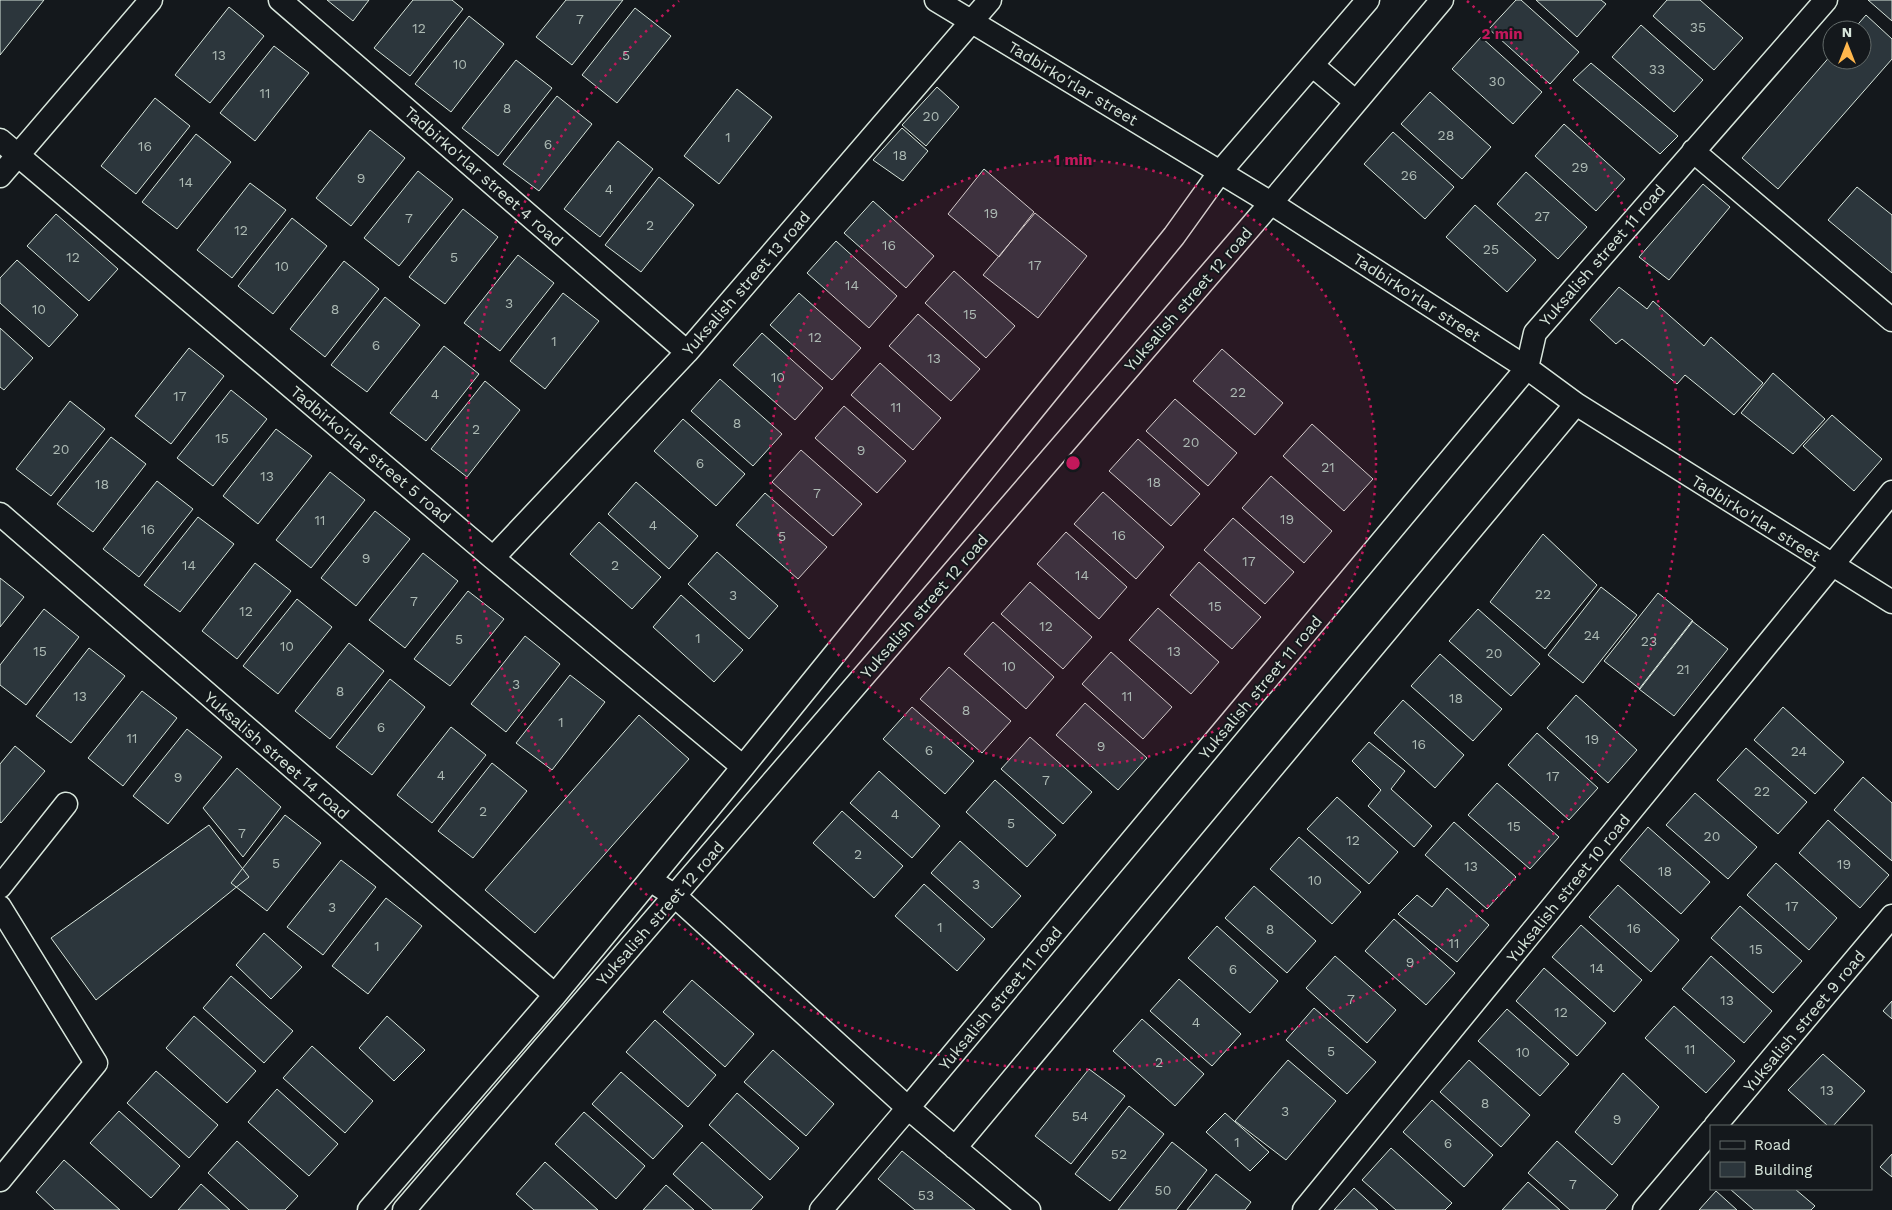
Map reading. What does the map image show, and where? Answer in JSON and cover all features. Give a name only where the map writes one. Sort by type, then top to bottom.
[{"type":"street","points":[[0,176],[152,0]]},
{"type":"street","name":"Tadbirko'rlar street 4 road","points":[[280,0],[687,352]]},
{"type":"street","name":"Tadbirko'rlar street","points":[[936,0],[1271,203],[1527,368],[1576,404],[1892,602]]},
{"type":"street","name":"Yuksalish street 13 road","points":[[493,558],[687,352],[990,0]]},
{"type":"street","name":"Yuksalish street 12 road","points":[[369,1210],[555,995],[650,880],[1174,236],[1220,172],[1368,0]]},
{"type":"street","name":"Yuksalish street 12 road","points":[[404,1210],[1271,203],[1442,0]]},
{"type":"street","name":"Yuksalish street 11 road","points":[[821,1210],[1527,368],[1535,332],[1826,0]]},
{"type":"street","points":[[1312,66],[1356,102]]},
{"type":"street","name":"Tadbirko'rlar street 5 road","points":[[0,140],[493,558],[743,767]]},
{"type":"street","points":[[1693,151],[1892,320]]},
{"type":"street","points":[[955,1148],[1576,404]]},
{"type":"street","points":[[1832,566],[1892,492]]},
{"type":"street","name":"Yuksalish street 14 road","points":[[0,514],[555,995]]},
{"type":"street","name":"Yuksalish street 10 road","points":[[1304,1210],[1832,566]]},
{"type":"street","points":[[0,887],[66,804]]},
{"type":"street","points":[[650,880],[675,896],[908,1108],[1029,1210]]},
{"type":"street","points":[[0,907],[96,1063],[0,1180]]},
{"type":"street","name":"Yuksalish street 9 road","points":[[1716,1125],[1892,916]]},
{"type":"street","points":[[1644,1210],[1710,1132]]},
{"type":"building","points":[[0,0],[44,0],[0,55]]},
{"type":"building","points":[[327,0],[369,0],[353,21]]},
{"type":"building","points":[[413,0],[452,0],[463,9],[410,76],[374,48]]},
{"type":"building","points":[[566,0],[623,0],[572,65],[536,37]]},
{"type":"building","points":[[1516,0],[1521,0],[1579,52],[1550,84],[1489,29]]},
{"type":"building","points":[[1536,0],[1601,0],[1606,4],[1577,37]]},
{"type":"building","points":[[1667,0],[1700,0],[1743,38],[1714,70],[1653,16]]},
{"type":"building","points":[[1868,0],[1892,0],[1892,21]]},
{"type":"building","points":[[229,7],[264,36],[210,103],[175,75]]},
{"type":"building","points":[[635,8],[671,36],[617,103],[582,75]]},
{"type":"building","points":[[1866,15],[1871,20],[1862,20]]},
{"type":"building","points":[[469,16],[504,44],[451,112],[415,84]]},
{"type":"building","points":[[1872,21],[1892,39],[1892,59],[1778,189],[1742,158],[1822,66],[1822,70],[1872,70]]},
{"type":"building","points":[[1641,25],[1703,80],[1674,112],[1612,57]]},
{"type":"building","points":[[1481,37],[1542,92],[1513,124],[1452,69]]},
{"type":"building","points":[[274,46],[309,73],[255,141],[220,113]]},
{"type":"building","points":[[516,60],[552,88],[498,156],[462,128]]},
{"type":"building","points":[[1591,63],[1678,136],[1660,154],[1573,80]]},
{"type":"building","points":[[937,87],[959,107],[926,146],[902,125]]},
{"type":"building","points":[[737,89],[772,117],[719,184],[684,156]]},
{"type":"building","points":[[1430,92],[1491,147],[1462,179],[1401,124]]},
{"type":"building","points":[[557,96],[592,124],[539,191],[503,164]]},
{"type":"building","points":[[155,98],[190,126],[136,194],[101,166]]},
{"type":"building","points":[[1564,124],[1625,179],[1596,211],[1535,156]]},
{"type":"building","points":[[902,128],[928,151],[903,181],[873,160]]},
{"type":"building","points":[[370,130],[405,158],[351,226],[316,198]]},
{"type":"building","points":[[1393,132],[1454,187],[1425,219],[1364,164]]},
{"type":"building","points":[[196,134],[231,162],[177,229],[142,202]]},
{"type":"building","points":[[618,141],[653,169],[600,237],[564,209]]},
{"type":"building","points":[[984,169],[1034,212],[999,257],[948,214]]},
{"type":"building","points":[[418,171],[453,199],[399,266],[364,238]]},
{"type":"building","points":[[1526,172],[1587,227],[1558,259],[1497,204]]},
{"type":"building","points":[[659,177],[694,205],[641,272],[605,245]]},
{"type":"building","points":[[250,183],[286,210],[232,278],[197,250]]},
{"type":"building","points":[[1703,184],[1730,207],[1669,280],[1639,257]]},
{"type":"building","points":[[1857,187],[1892,215],[1892,273],[1828,220]]},
{"type":"building","points":[[873,201],[934,256],[906,288],[844,233]]},
{"type":"building","points":[[1475,205],[1536,260],[1507,292],[1446,237]]},
{"type":"building","points":[[463,209],[498,237],[445,304],[409,277]]},
{"type":"building","points":[[1035,213],[1087,256],[1038,318],[983,275]]},
{"type":"building","points":[[56,214],[118,269],[89,301],[27,246]]},
{"type":"building","points":[[292,218],[327,246],[273,314],[238,286]]},
{"type":"building","points":[[836,241],[897,296],[869,328],[807,273]]},
{"type":"building","points":[[518,255],[554,283],[500,351],[464,323]]},
{"type":"building","points":[[17,260],[78,315],[49,347],[0,303],[0,278]]},
{"type":"building","points":[[344,261],[379,289],[325,357],[290,329]]},
{"type":"building","points":[[954,271],[1015,326],[986,358],[925,303]]},
{"type":"building","points":[[1619,287],[1647,309],[1653,301],[1704,346],[1711,337],[1763,383],[1734,415],[1685,375],[1677,384],[1622,339],[1616,344],[1590,320]]},
{"type":"building","points":[[563,293],[599,321],[545,389],[510,361]]},
{"type":"building","points":[[799,293],[861,348],[832,380],[770,325]]},
{"type":"building","points":[[385,297],[420,325],[367,392],[331,365]]},
{"type":"building","points":[[918,314],[980,369],[951,401],[889,346]]},
{"type":"building","points":[[0,328],[33,358],[4,390],[0,387]]},
{"type":"building","points":[[762,333],[823,388],[795,420],[733,365]]},
{"type":"building","points":[[444,346],[479,374],[426,441],[390,413]]},
{"type":"building","points":[[189,348],[224,376],[171,444],[135,416]]},
{"type":"building","points":[[1222,349],[1283,403],[1255,435],[1193,381]]},
{"type":"building","points":[[880,363],[941,418],[913,450],[851,395]]},
{"type":"building","points":[[1773,373],[1825,419],[1793,454],[1741,413]]},
{"type":"building","points":[[720,379],[782,434],[753,466],[691,411]]},
{"type":"building","points":[[485,381],[520,410],[467,477],[431,449]]},
{"type":"building","points":[[231,390],[267,419],[213,486],[177,458]]},
{"type":"building","points":[[1175,399],[1237,453],[1208,486],[1146,431]]},
{"type":"building","points":[[70,401],[105,429],[51,496],[16,469]]},
{"type":"building","points":[[844,406],[906,461],[877,493],[815,438]]},
{"type":"building","points":[[1832,415],[1882,459],[1854,491],[1803,446]]},
{"type":"building","points":[[683,419],[745,474],[716,506],[654,451]]},
{"type":"building","points":[[1312,424],[1373,479],[1344,511],[1283,456]]},
{"type":"building","points":[[276,429],[312,456],[258,524],[223,496]]},
{"type":"building","points":[[111,437],[146,464],[93,532],[57,504]]},
{"type":"building","points":[[1138,439],[1200,494],[1171,526],[1109,471]]},
{"type":"building","points":[[801,450],[862,504],[833,536],[772,482]]},
{"type":"building","points":[[330,472],[365,500],[311,568],[276,540]]},
{"type":"building","points":[[1271,476],[1332,531],[1304,563],[1242,508]]},
{"type":"building","points":[[157,481],[193,509],[139,577],[103,549]]},
{"type":"building","points":[[636,482],[698,536],[669,569],[608,514]]},
{"type":"building","points":[[1103,492],[1164,547],[1136,579],[1074,524]]},
{"type":"building","points":[[765,493],[827,547],[798,579],[736,525]]},
{"type":"building","points":[[375,511],[410,539],[356,606],[321,578]]},
{"type":"building","points":[[198,517],[234,544],[180,612],[144,585]]},
{"type":"building","points":[[1233,518],[1294,572],[1265,604],[1204,550]]},
{"type":"building","points":[[599,522],[661,577],[632,609],[570,554]]},
{"type":"building","points":[[1066,532],[1127,587],[1099,619],[1037,564]]},
{"type":"building","points":[[1543,534],[1597,585],[1545,649],[1490,602]]},
{"type":"building","points":[[717,552],[778,606],[749,639],[688,584]]},
{"type":"building","points":[[423,553],[458,581],[405,648],[369,620]]},
{"type":"building","points":[[1199,562],[1261,617],[1232,649],[1170,595]]},
{"type":"building","points":[[255,563],[291,591],[237,659],[202,631]]},
{"type":"building","points":[[0,578],[24,597],[0,627]]},
{"type":"building","points":[[1030,582],[1092,637],[1063,669],[1001,614]]},
{"type":"building","points":[[1601,587],[1637,615],[1583,683],[1548,655]]},
{"type":"building","points":[[468,591],[504,619],[450,686],[414,659]]},
{"type":"building","points":[[1658,593],[1693,621],[1640,689],[1604,661]]},
{"type":"building","points":[[681,595],[743,650],[714,682],[653,627]]},
{"type":"building","points":[[297,599],[332,627],[278,694],[243,666]]},
{"type":"building","points":[[1158,608],[1219,662],[1191,694],[1129,640]]},
{"type":"building","points":[[44,609],[79,637],[26,705],[0,685],[0,665]]},
{"type":"building","points":[[1478,609],[1540,664],[1511,696],[1449,641]]},
{"type":"building","points":[[1692,621],[1728,649],[1674,716],[1639,689]]},
{"type":"building","points":[[993,622],[1054,677],[1026,709],[964,654]]},
{"type":"building","points":[[525,636],[560,664],[506,732],[471,704]]},
{"type":"building","points":[[349,643],[384,671],[330,739],[295,711]]},
{"type":"building","points":[[89,648],[125,676],[71,743],[36,716]]},
{"type":"building","points":[[1111,652],[1172,707],[1143,739],[1082,684]]},
{"type":"building","points":[[1440,654],[1502,709],[1473,741],[1411,686]]},
{"type":"building","points":[[949,667],[1011,721],[982,753],[920,699]]},
{"type":"building","points":[[570,675],[605,702],[552,770],[516,743]]},
{"type":"building","points":[[390,679],[425,707],[372,775],[336,747]]},
{"type":"building","points":[[142,691],[177,718],[123,786],[88,758]]},
{"type":"building","points":[[1576,695],[1637,750],[1608,783],[1547,728]]},
{"type":"building","points":[[1403,700],[1464,755],[1435,788],[1374,733]]},
{"type":"building","points":[[1085,703],[1147,758],[1118,790],[1056,735]]},
{"type":"building","points":[[912,707],[974,761],[945,794],[883,739]]},
{"type":"building","points":[[1783,707],[1844,762],[1815,794],[1754,740]]},
{"type":"building","points":[[639,715],[689,759],[535,933],[485,890]]},
{"type":"building","points":[[451,727],[486,755],[432,823],[397,795]]},
{"type":"building","points":[[187,729],[222,757],[168,824],[133,796]]},
{"type":"building","points":[[1537,733],[1598,788],[1569,820],[1508,765]]},
{"type":"building","points":[[1030,737],[1092,792],[1063,824],[1001,769]]},
{"type":"building","points":[[1369,742],[1405,771],[1391,789],[1432,826],[1414,847],[1368,806],[1381,790],[1352,761]]},
{"type":"building","points":[[15,746],[45,771],[1,823],[0,764]]},
{"type":"building","points":[[1746,748],[1807,802],[1778,834],[1717,780]]},
{"type":"building","points":[[492,763],[527,791],[473,858],[438,831]]},
{"type":"building","points":[[237,768],[281,807],[243,857],[203,808]]},
{"type":"building","points":[[879,771],[940,826],[912,858],[850,803]]},
{"type":"building","points":[[1863,777],[1892,803],[1892,861],[1834,810]]},
{"type":"building","points":[[995,780],[1056,835],[1027,867],[966,812]]},
{"type":"building","points":[[1497,783],[1559,837],[1530,869],[1468,815]]},
{"type":"building","points":[[1695,793],[1757,847],[1728,879],[1666,825]]},
{"type":"building","points":[[1337,797],[1398,852],[1369,884],[1307,829]]},
{"type":"building","points":[[842,811],[903,866],[874,898],[813,843]]},
{"type":"building","points":[[285,815],[321,843],[267,911],[231,883]]},
{"type":"building","points":[[1828,820],[1889,875],[1860,908],[1799,853]]},
{"type":"building","points":[[1454,822],[1516,877],[1487,909],[1425,855]]},
{"type":"building","points":[[209,825],[249,877],[96,1000],[51,938]]},
{"type":"building","points":[[1648,827],[1710,882],[1681,914],[1620,860]]},
{"type":"building","points":[[1299,837],[1361,892],[1332,924],[1270,869]]},
{"type":"building","points":[[960,841],[1021,896],[992,928],[931,873]]},
{"type":"building","points":[[341,860],[376,887],[323,955],[287,927]]},
{"type":"building","points":[[1776,863],[1837,918],[1809,950],[1747,895]]},
{"type":"building","points":[[924,884],[985,939],[957,971],[895,916]]},
{"type":"building","points":[[1618,885],[1679,940],[1651,972],[1589,917]]},
{"type":"building","points":[[1254,886],[1316,941],[1287,973],[1225,918]]},
{"type":"building","points":[[1447,888],[1489,925],[1457,962],[1398,914],[1417,895],[1432,907]]},
{"type":"building","points":[[386,898],[422,926],[368,994],[332,966]]},
{"type":"building","points":[[1740,906],[1802,961],[1773,993],[1711,938]]},
{"type":"building","points":[[1394,919],[1455,973],[1426,1005],[1365,951]]},
{"type":"building","points":[[1581,925],[1642,980],[1614,1012],[1552,957]]},
{"type":"building","points":[[1217,926],[1278,981],[1250,1013],[1188,958]]},
{"type":"building","points":[[264,933],[302,967],[271,999],[236,965]]},
{"type":"building","points":[[1335,956],[1396,1010],[1367,1043],[1306,988]]},
{"type":"building","points":[[1711,956],[1772,1011],[1744,1043],[1682,989]]},
{"type":"building","points":[[1544,968],[1606,1023],[1577,1056],[1516,1001]]},
{"type":"building","points":[[231,976],[293,1031],[264,1063],[203,1008]]},
{"type":"building","points":[[1179,979],[1241,1034],[1212,1066],[1150,1011]]},
{"type":"building","points":[[692,980],[754,1034],[725,1067],[663,1012]]},
{"type":"building","points":[[1892,1001],[1892,1019],[1883,1011]]},
{"type":"building","points":[[1674,1006],[1735,1061],[1706,1093],[1645,1038]]},
{"type":"building","points":[[1314,1008],[1376,1062],[1347,1094],[1286,1040]]},
{"type":"building","points":[[1507,1009],[1569,1064],[1540,1096],[1478,1041]]},
{"type":"building","points":[[194,1016],[256,1071],[227,1103],[166,1048]]},
{"type":"building","points":[[387,1016],[425,1050],[394,1081],[359,1048]]},
{"type":"building","points":[[1142,1019],[1204,1074],[1175,1106],[1113,1051]]},
{"type":"building","points":[[655,1020],[716,1075],[688,1107],[626,1052]]},
{"type":"building","points":[[312,1046],[373,1101],[345,1133],[283,1078]]},
{"type":"building","points":[[773,1050],[834,1104],[806,1136],[744,1082]]},
{"type":"building","points":[[1823,1054],[1865,1091],[1834,1125],[1827,1125],[1788,1090]]},
{"type":"building","points":[[1288,1060],[1336,1101],[1286,1160],[1235,1121]]},
{"type":"building","points":[[1469,1060],[1530,1115],[1501,1147],[1440,1092]]},
{"type":"building","points":[[1089,1069],[1125,1096],[1071,1164],[1035,1136]]},
{"type":"building","points":[[156,1071],[218,1125],[189,1158],[127,1103]]},
{"type":"building","points":[[621,1072],[683,1126],[653,1159],[592,1104]]},
{"type":"building","points":[[1623,1073],[1659,1107],[1612,1165],[1575,1132]]},
{"type":"building","points":[[277,1089],[338,1144],[309,1176],[248,1122]]},
{"type":"building","points":[[737,1093],[799,1148],[770,1180],[709,1125]]},
{"type":"building","points":[[1432,1100],[1493,1155],[1464,1187],[1403,1132]]},
{"type":"building","points":[[1129,1106],[1164,1134],[1110,1201],[1075,1174]]},
{"type":"building","points":[[119,1111],[180,1166],[151,1198],[90,1143]]},
{"type":"building","points":[[584,1112],[645,1166],[616,1199],[555,1144]]},
{"type":"building","points":[[1225,1113],[1269,1152],[1250,1171],[1206,1132]]},
{"type":"building","points":[[237,1141],[298,1196],[285,1210],[249,1210],[208,1173]]},
{"type":"building","points":[[1557,1141],[1618,1195],[1605,1210],[1570,1210],[1528,1173]]},
{"type":"building","points":[[702,1142],[763,1197],[751,1210],[713,1210],[673,1174]]},
{"type":"building","points":[[1172,1142],[1207,1170],[1176,1210],[1118,1210]]},
{"type":"building","points":[[1391,1148],[1452,1203],[1445,1210],[1396,1210],[1362,1180]]},
{"type":"building","points":[[902,1151],[975,1210],[915,1210],[878,1179]]},
{"type":"building","points":[[1892,1154],[1892,1177],[1880,1167]]},
{"type":"building","points":[[64,1160],[120,1210],[55,1210],[36,1192]]},
{"type":"building","points":[[545,1162],[598,1210],[534,1210],[516,1194]]},
{"type":"building","points":[[1216,1174],[1251,1202],[1245,1210],[1187,1210]]},
{"type":"building","points":[[1528,1182],[1560,1210],[1502,1210]]},
{"type":"building","points":[[201,1184],[230,1210],[178,1210]]},
{"type":"building","points":[[666,1185],[694,1210],[643,1210]]},
{"type":"building","points":[[1354,1188],[1378,1210],[1334,1210]]},
{"type":"building","points":[[1731,1190],[1796,1190],[1815,1206],[1811,1210],[1754,1210]]},
{"type":"building","points":[[1716,1191],[1737,1210],[1699,1210]]}]
